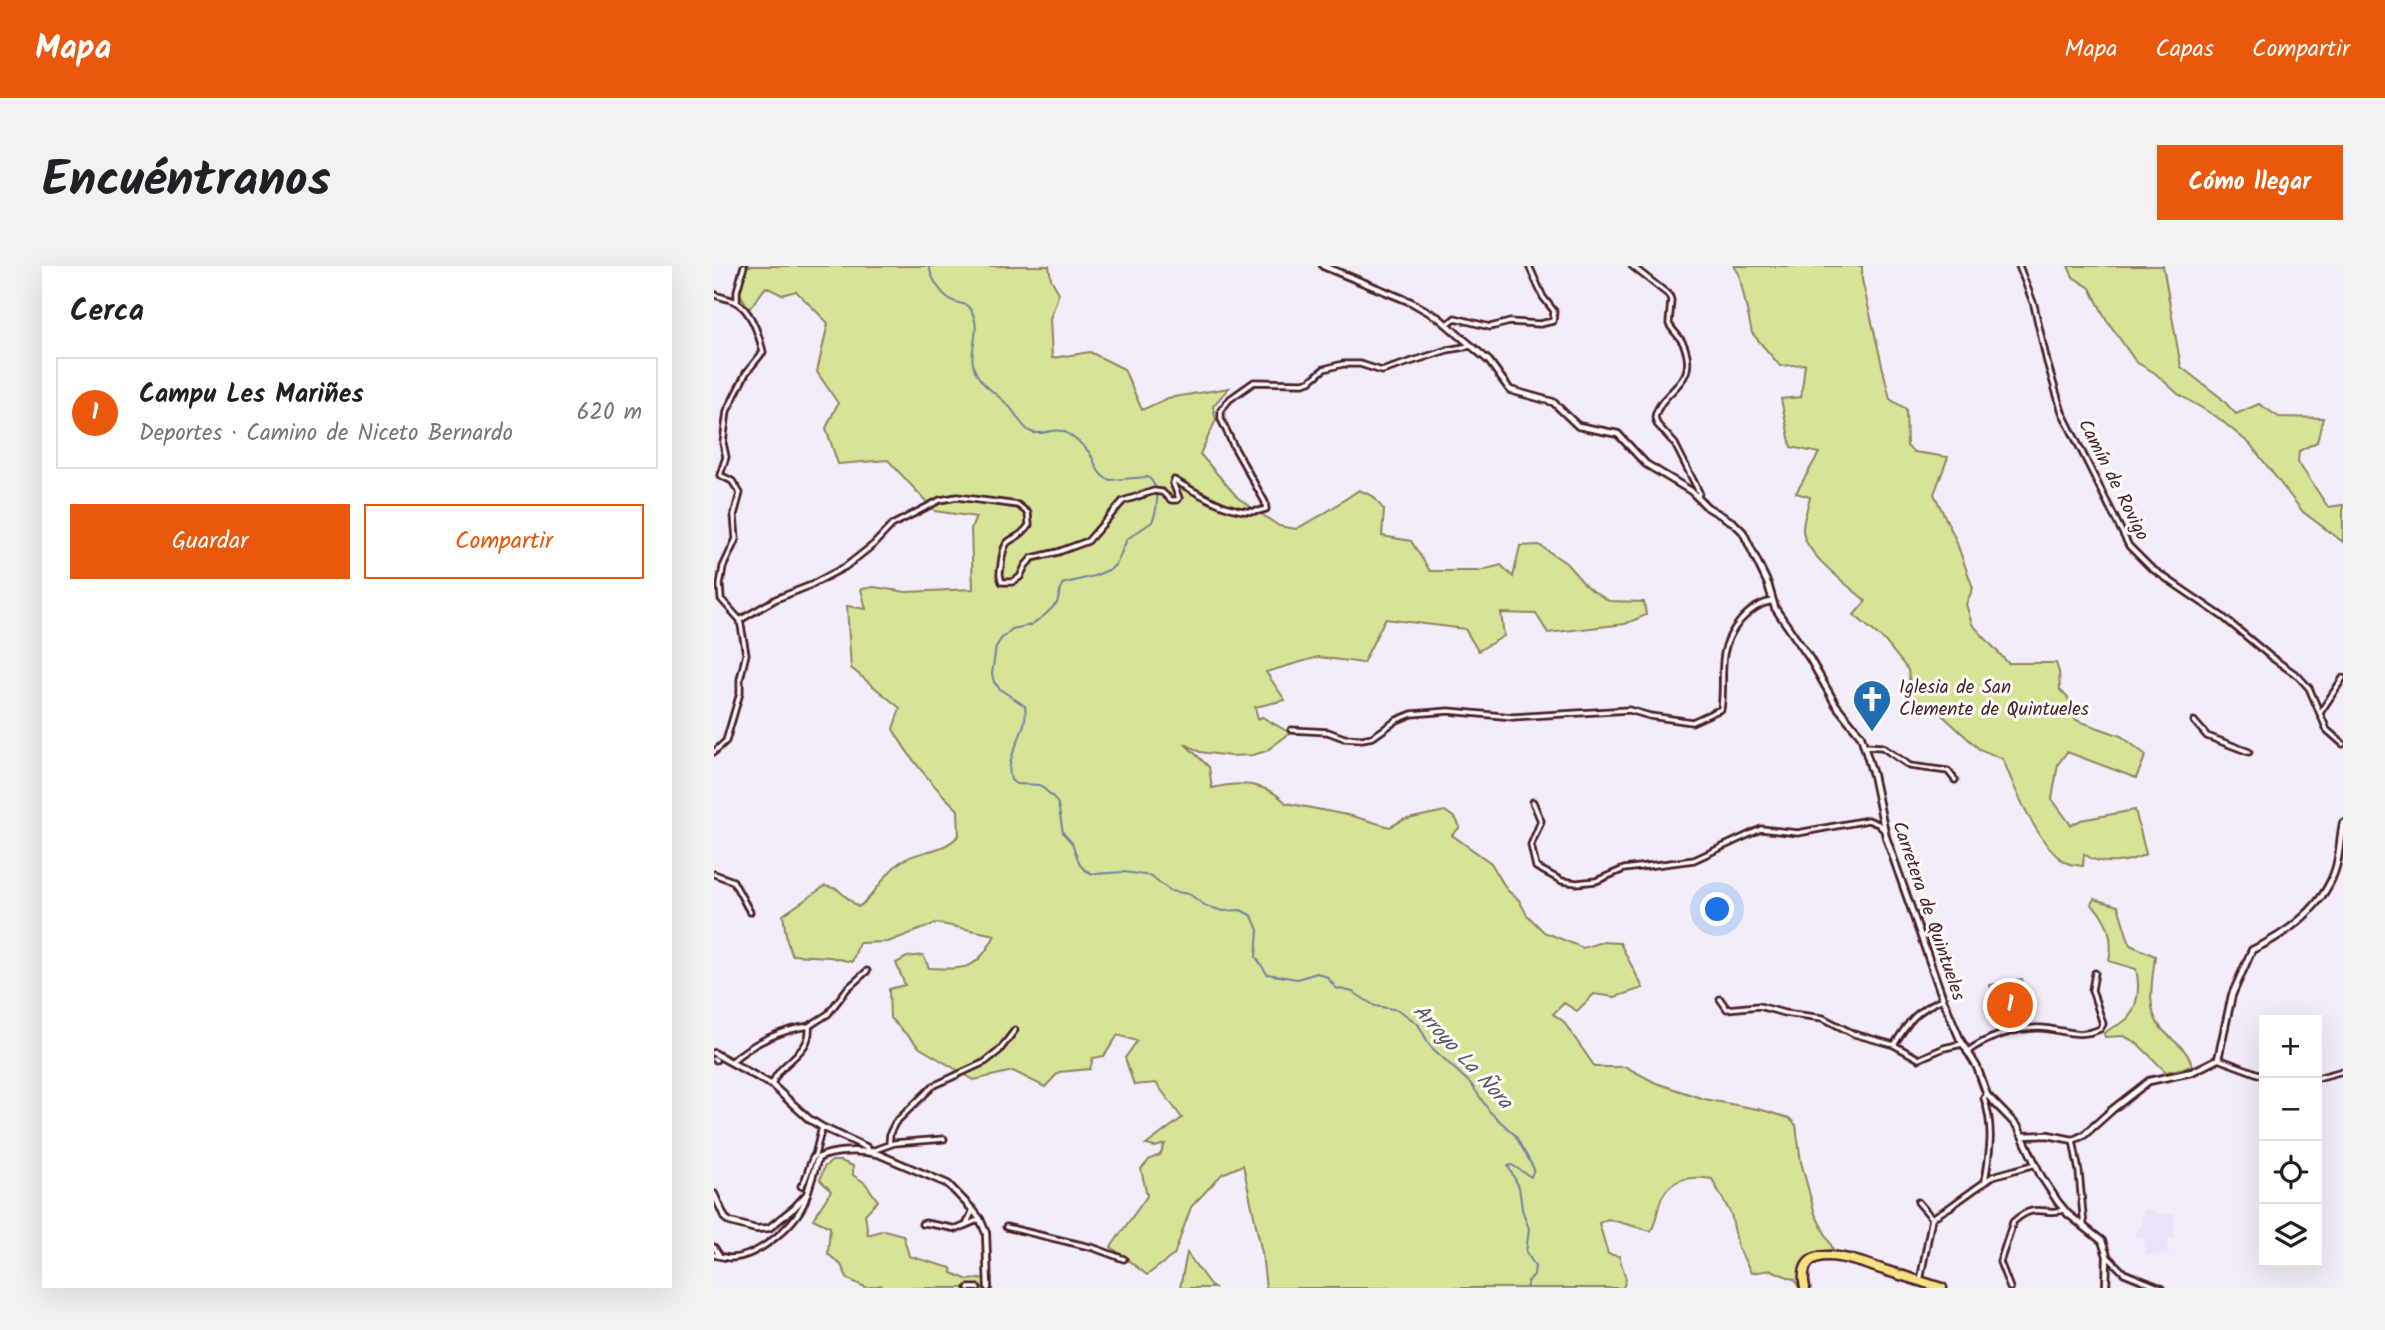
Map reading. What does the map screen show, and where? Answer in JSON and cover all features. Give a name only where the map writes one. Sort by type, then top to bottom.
[{"type":"highway","points":[[1805,1288],[1803,1275],[1809,1263],[1835,1255],[1942,1288]]},
{"type":"street","points":[[737,303],[737,291],[744,266]]},
{"type":"street","name":"Carretera de Quintueles","points":[[1323,266],[1410,302],[1448,324],[1493,365],[1510,390],[1553,402],[1578,426],[1618,434],[1646,464],[1744,532],[1768,584],[1775,608],[1810,659],[1836,705],[1857,729],[1873,775],[1884,829],[1943,999],[1962,1044],[1977,1067],[1987,1094],[2024,1136],[2035,1164],[2064,1210],[2102,1241],[2107,1256]]},
{"type":"street","points":[[1448,324],[1455,318],[1490,327],[1510,322],[1540,324],[1553,321],[1555,311],[1543,298],[1529,266]]},
{"type":"street","points":[[1632,266],[1669,295],[1669,324],[1680,336],[1685,347],[1689,363],[1687,373],[1660,406],[1655,417],[1657,424],[1668,434],[1679,452],[1699,492],[1698,498]]},
{"type":"street","name":"Camín de Rovigo","points":[[2019,266],[2034,305],[2062,412],[2129,546],[2151,568],[2223,617],[2298,676],[2309,688],[2327,730],[2343,744]]},
{"type":"street","points":[[714,294],[737,303],[754,325],[762,352],[746,373],[727,411],[723,443],[726,457],[720,475]]},
{"type":"street","points":[[740,620],[776,599],[845,567],[873,545],[892,525],[940,500],[957,496],[1018,505],[1028,513],[1029,525],[1025,531],[1008,541],[1001,552],[1000,579],[1007,583],[1020,578],[1032,558],[1088,541],[1123,500],[1156,491],[1171,500],[1177,500],[1178,494],[1173,483],[1176,480],[1188,489],[1221,504],[1249,512],[1263,511],[1266,509],[1265,502],[1221,419],[1221,410],[1230,399],[1254,382],[1303,383],[1324,369],[1352,363],[1382,371],[1452,349],[1471,346]]},
{"type":"street","points":[[714,474],[732,481],[740,494],[734,515],[736,539],[723,568],[720,585],[721,599],[740,620],[746,654],[740,679],[740,693],[726,741],[714,752]]},
{"type":"street","points":[[714,600],[721,599]]},
{"type":"street","points":[[1291,730],[1328,732],[1352,739],[1373,737],[1405,716],[1449,711],[1513,717],[1629,710],[1692,722],[1721,709],[1724,653],[1732,632],[1751,611],[1773,601]]},
{"type":"street","points":[[2320,713],[2343,678]]},
{"type":"street","points":[[2194,721],[2207,736],[2249,752]]},
{"type":"street","points":[[1864,746],[1882,747],[1910,766],[1948,771],[1955,780]]},
{"type":"street","points":[[1533,803],[1541,821],[1531,845],[1536,867],[1558,880],[1577,883],[1600,881],[1624,869],[1694,860],[1764,828],[1794,833],[1868,820],[1884,829]]},
{"type":"street","points":[[2218,1059],[2232,995],[2252,950],[2277,938],[2314,906],[2322,895],[2337,863],[2343,823]]},
{"type":"street","points":[[714,874],[733,881],[750,912]]},
{"type":"street","points":[[731,1062],[744,1051],[782,1032],[809,1026],[828,1014],[847,989],[867,971]]},
{"type":"street","points":[[1967,1052],[1975,1046],[2022,1029],[2040,1028],[2086,1034],[2100,1029],[2103,1024],[2092,990],[2095,973]]},
{"type":"street","points":[[1720,999],[1727,1009],[1759,1006],[1784,1013],[1823,1018],[1854,1034],[1894,1045],[1919,1059],[1944,1048],[1962,1044]]},
{"type":"street","points":[[1894,1045],[1909,1021],[1924,1007],[1943,999]]},
{"type":"street","points":[[772,1084],[776,1074],[801,1052],[807,1043],[809,1026]]},
{"type":"street","points":[[889,1145],[895,1123],[933,1086],[985,1062],[999,1051],[1015,1030]]},
{"type":"street","points":[[714,1053],[716,1060],[731,1062],[772,1084],[809,1119],[822,1127],[866,1147],[870,1152],[930,1174],[948,1184],[980,1219],[986,1233],[988,1288]]},
{"type":"street","points":[[2024,1136],[2048,1135],[2073,1140],[2084,1135],[2149,1081],[2192,1072],[2218,1059],[2259,1074]]},
{"type":"street","points":[[2322,1077],[2343,1071]]},
{"type":"street","points":[[1985,1181],[1992,1134],[1984,1098],[1987,1094]]},
{"type":"street","points":[[714,1247],[717,1255],[731,1258],[766,1244],[790,1225],[805,1201],[822,1127]]},
{"type":"street","points":[[801,1186],[805,1181],[808,1166],[816,1157],[870,1152],[889,1145],[944,1139]]},
{"type":"street","points":[[2073,1140],[2084,1226]]},
{"type":"street","points":[[1932,1218],[1993,1176],[2035,1164]]},
{"type":"street","points":[[714,1194],[730,1222],[756,1229],[773,1226],[807,1194]]},
{"type":"street","points":[[1918,1202],[1932,1218]]},
{"type":"street","points":[[966,1225],[973,1210]]},
{"type":"street","points":[[2010,1288],[2000,1262],[2013,1222],[2034,1210],[2064,1210]]},
{"type":"street","points":[[1920,1281],[1932,1218]]},
{"type":"street","points":[[922,1224],[957,1228],[980,1219]]},
{"type":"street","points":[[1006,1227],[1124,1258]]},
{"type":"street","points":[[2106,1288],[2107,1256]]},
{"type":"street","points":[[2107,1256],[2124,1273],[2161,1288]]},
{"type":"street","points":[[968,1288],[978,1288]]},
{"type":"shaded area","points":[[2144,1210],[2156,1211],[2156,1214],[2175,1214],[2175,1237],[2167,1239],[2169,1254],[2145,1255],[2145,1238],[2135,1236],[2137,1228],[2141,1228]]},
{"type":"green space","points":[[746,266],[1049,266],[1051,279],[1059,293],[1050,319],[1052,358],[1090,352],[1124,369],[1142,410],[1168,398],[1229,388],[1213,406],[1216,420],[1200,454],[1238,498],[1279,526],[1296,529],[1359,490],[1373,496],[1384,510],[1382,536],[1411,541],[1430,571],[1479,571],[1501,565],[1513,577],[1520,546],[1539,545],[1566,563],[1587,587],[1609,601],[1644,602],[1646,615],[1625,624],[1548,633],[1536,614],[1501,613],[1504,636],[1478,651],[1465,629],[1385,619],[1363,663],[1318,657],[1266,672],[1285,700],[1255,707],[1258,719],[1262,717],[1290,733],[1266,751],[1253,755],[1230,756],[1200,752],[1184,743],[1209,767],[1212,788],[1232,784],[1252,785],[1270,791],[1286,803],[1352,816],[1390,827],[1403,820],[1445,811],[1456,819],[1460,827],[1452,835],[1491,863],[1507,890],[1519,900],[1527,915],[1544,932],[1583,948],[1602,942],[1620,943],[1643,988],[1615,997],[1594,994],[1577,1011],[1564,1003],[1553,1014],[1563,1021],[1595,1067],[1626,1067],[1656,1083],[1704,1099],[1789,1118],[1796,1125],[1801,1162],[1815,1214],[1833,1249],[1810,1258],[1801,1269],[1809,1288],[1799,1288],[1795,1280],[1771,1270],[1751,1273],[1738,1247],[1731,1214],[1712,1179],[1697,1178],[1683,1179],[1666,1190],[1651,1231],[1608,1219],[1599,1223],[1608,1254],[1619,1256],[1626,1279],[1623,1288],[1266,1288],[1262,1253],[1243,1165],[1222,1174],[1191,1207],[1174,1255],[1147,1275],[1111,1247],[1147,1196],[1141,1169],[1150,1159],[1160,1155],[1165,1144],[1155,1147],[1146,1145],[1182,1118],[1156,1083],[1134,1085],[1125,1058],[1137,1041],[1118,1035],[1104,1056],[1093,1058],[1090,1069],[1059,1072],[1045,1087],[1013,1071],[974,1080],[920,1048],[890,1018],[889,989],[905,985],[896,963],[907,957],[923,955],[929,968],[969,965],[976,962],[989,947],[995,935],[937,923],[888,942],[859,943],[852,962],[830,957],[792,955],[783,915],[825,886],[837,889],[858,907],[899,863],[914,855],[938,849],[959,835],[958,810],[923,772],[893,729],[900,708],[851,668],[847,606],[866,609],[861,589],[874,587],[906,592],[973,589],[971,529],[976,517],[935,511],[888,460],[838,464],[826,428],[838,403],[817,372],[828,323],[796,291],[782,295],[766,287],[749,309],[739,292]]},
{"type":"green space","points":[[1734,266],[1862,266],[1862,280],[1890,399],[1906,409],[1907,446],[1914,452],[1948,457],[1934,494],[1955,538],[1973,588],[1966,604],[1972,624],[2008,663],[2056,663],[2060,690],[2068,698],[2076,720],[2121,736],[2146,755],[2136,778],[2067,752],[2058,764],[2052,799],[2071,825],[2081,820],[2135,810],[2146,854],[2131,860],[2106,862],[2084,854],[2083,866],[2067,863],[2057,856],[2038,832],[2003,759],[1979,749],[1929,703],[1912,700],[1908,670],[1884,640],[1854,615],[1866,601],[1818,559],[1805,539],[1803,526],[1810,497],[1796,493],[1819,453],[1791,447],[1781,399],[1801,397],[1805,364],[1780,366],[1752,333],[1739,274]]},
{"type":"green space","points":[[2068,266],[2163,266],[2181,367],[2220,397],[2236,414],[2259,404],[2279,417],[2323,418],[2317,442],[2299,451],[2298,462],[2328,507],[2343,505],[2343,542],[2303,512],[2250,444],[2217,417],[2178,394],[2155,373],[2136,362],[2106,319],[2090,288],[2073,277]]},
{"type":"green space","points":[[2094,899],[2118,906],[2130,945],[2155,956],[2151,993],[2153,1012],[2161,1028],[2183,1049],[2192,1066],[2166,1072],[2137,1043],[2124,1036],[2105,1037],[2106,1032],[2123,1022],[2132,1012],[2138,983],[2136,969],[2109,961],[2110,937],[2102,916],[2091,904]]},
{"type":"green space","points":[[2022,979],[2030,1025],[1999,1031],[1990,985]]},
{"type":"green space","points":[[832,1161],[853,1166],[853,1175],[865,1183],[878,1201],[865,1214],[868,1235],[884,1230],[903,1235],[909,1256],[951,1268],[952,1273],[968,1280],[985,1278],[985,1288],[883,1288],[881,1285],[867,1288],[848,1279],[841,1265],[828,1254],[830,1227],[813,1219],[831,1191],[820,1180],[824,1167]]},
{"type":"green space","points":[[1187,1253],[1211,1286],[1214,1288],[1180,1288]]},
{"type":"waterway","name":"Arroyo La Ñora","points":[[929,266],[934,281],[944,295],[971,310],[976,326],[972,357],[976,373],[984,384],[1009,406],[1026,428],[1035,433],[1063,432],[1086,449],[1105,478],[1110,480],[1148,477],[1157,492],[1152,522],[1127,539],[1117,563],[1111,569],[1062,584],[1057,603],[1045,615],[1031,625],[1012,629],[996,647],[992,674],[994,682],[1025,706],[1024,725],[1011,762],[1011,780],[1016,784],[1040,785],[1053,797],[1058,804],[1063,833],[1072,843],[1080,865],[1085,870],[1093,874],[1124,872],[1151,876],[1171,891],[1189,894],[1206,906],[1223,911],[1241,910],[1252,916],[1258,930],[1256,957],[1267,974],[1297,979],[1317,973],[1327,977],[1336,988],[1353,992],[1375,1006],[1399,1010],[1418,1024],[1430,1046],[1471,1084],[1490,1112],[1515,1135],[1534,1169],[1531,1177],[1512,1165],[1508,1166],[1519,1187],[1522,1209],[1529,1229],[1526,1252],[1535,1266],[1534,1275],[1526,1288]]},
{"type":"place","name":"Iglesia de San Clemente de Quintueles","points":[[1872,733]]},
{"type":"place","name":"Campu Les Mariñes","points":[[2010,1005]]}]
